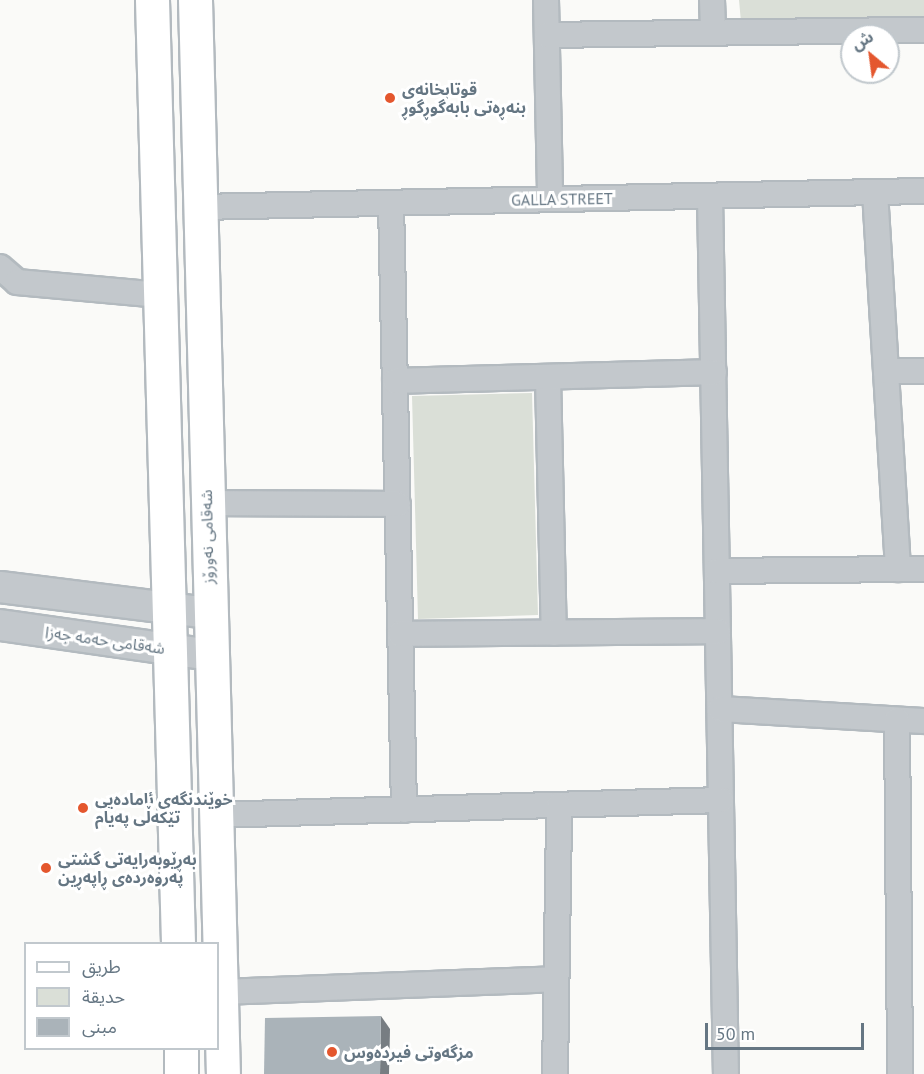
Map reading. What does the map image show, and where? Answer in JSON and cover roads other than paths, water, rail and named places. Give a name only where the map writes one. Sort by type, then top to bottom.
[{"type":"main road","points":[[152,0],[178,942]]},
{"type":"main road","name":"شەقامی نەورۆز","points":[[195,0],[218,942]]},
{"type":"main road","name":"شەقامی نەورۆز","points":[[219,962],[223,1074]]},
{"type":"main road","points":[[181,1050],[182,1074]]},
{"type":"street","points":[[546,0],[550,199]]},
{"type":"street","points":[[712,0],[713,33]]},
{"type":"street","points":[[546,35],[924,30]]},
{"type":"street","name":"GALLA STREET","points":[[200,207],[924,191]]},
{"type":"street","points":[[875,192],[898,569]]},
{"type":"street","points":[[710,196],[726,1074]]},
{"type":"street","points":[[391,203],[404,810]]},
{"type":"street","points":[[0,267],[17,282],[160,295]]},
{"type":"street","points":[[886,371],[924,371]]},
{"type":"street","points":[[395,381],[714,372]]},
{"type":"street","points":[[548,377],[554,633]]},
{"type":"street","points":[[206,503],[398,504]]},
{"type":"street","points":[[717,571],[924,569]]},
{"type":"street","points":[[0,587],[170,610],[209,613]]},
{"type":"street","name":"شەقامی حەمە جەزا","points":[[0,625],[210,655]]},
{"type":"street","points":[[400,634],[718,631]]},
{"type":"street","points":[[720,709],[924,721]]},
{"type":"street","points":[[897,720],[900,1074]]},
{"type":"street","points":[[214,815],[721,800]]},
{"type":"street","points":[[555,1074],[560,805]]},
{"type":"street","points":[[220,992],[556,979]]},
{"type":"place","name":"قوتابخانەی بنەڕەتی بابەگوڕگوڕ","points":[[390,98]]},
{"type":"place","name":"خوێندنگەی ئامادەیی تێکەڵی پەیام","points":[[83,808]]},
{"type":"place","name":"بەڕێوبەرایەتی گشتی پەروەردەی ڕاپەڕین","points":[[46,868]]},
{"type":"place","name":"مزگەوتی فیردەوس","points":[[332,1052]]}]
